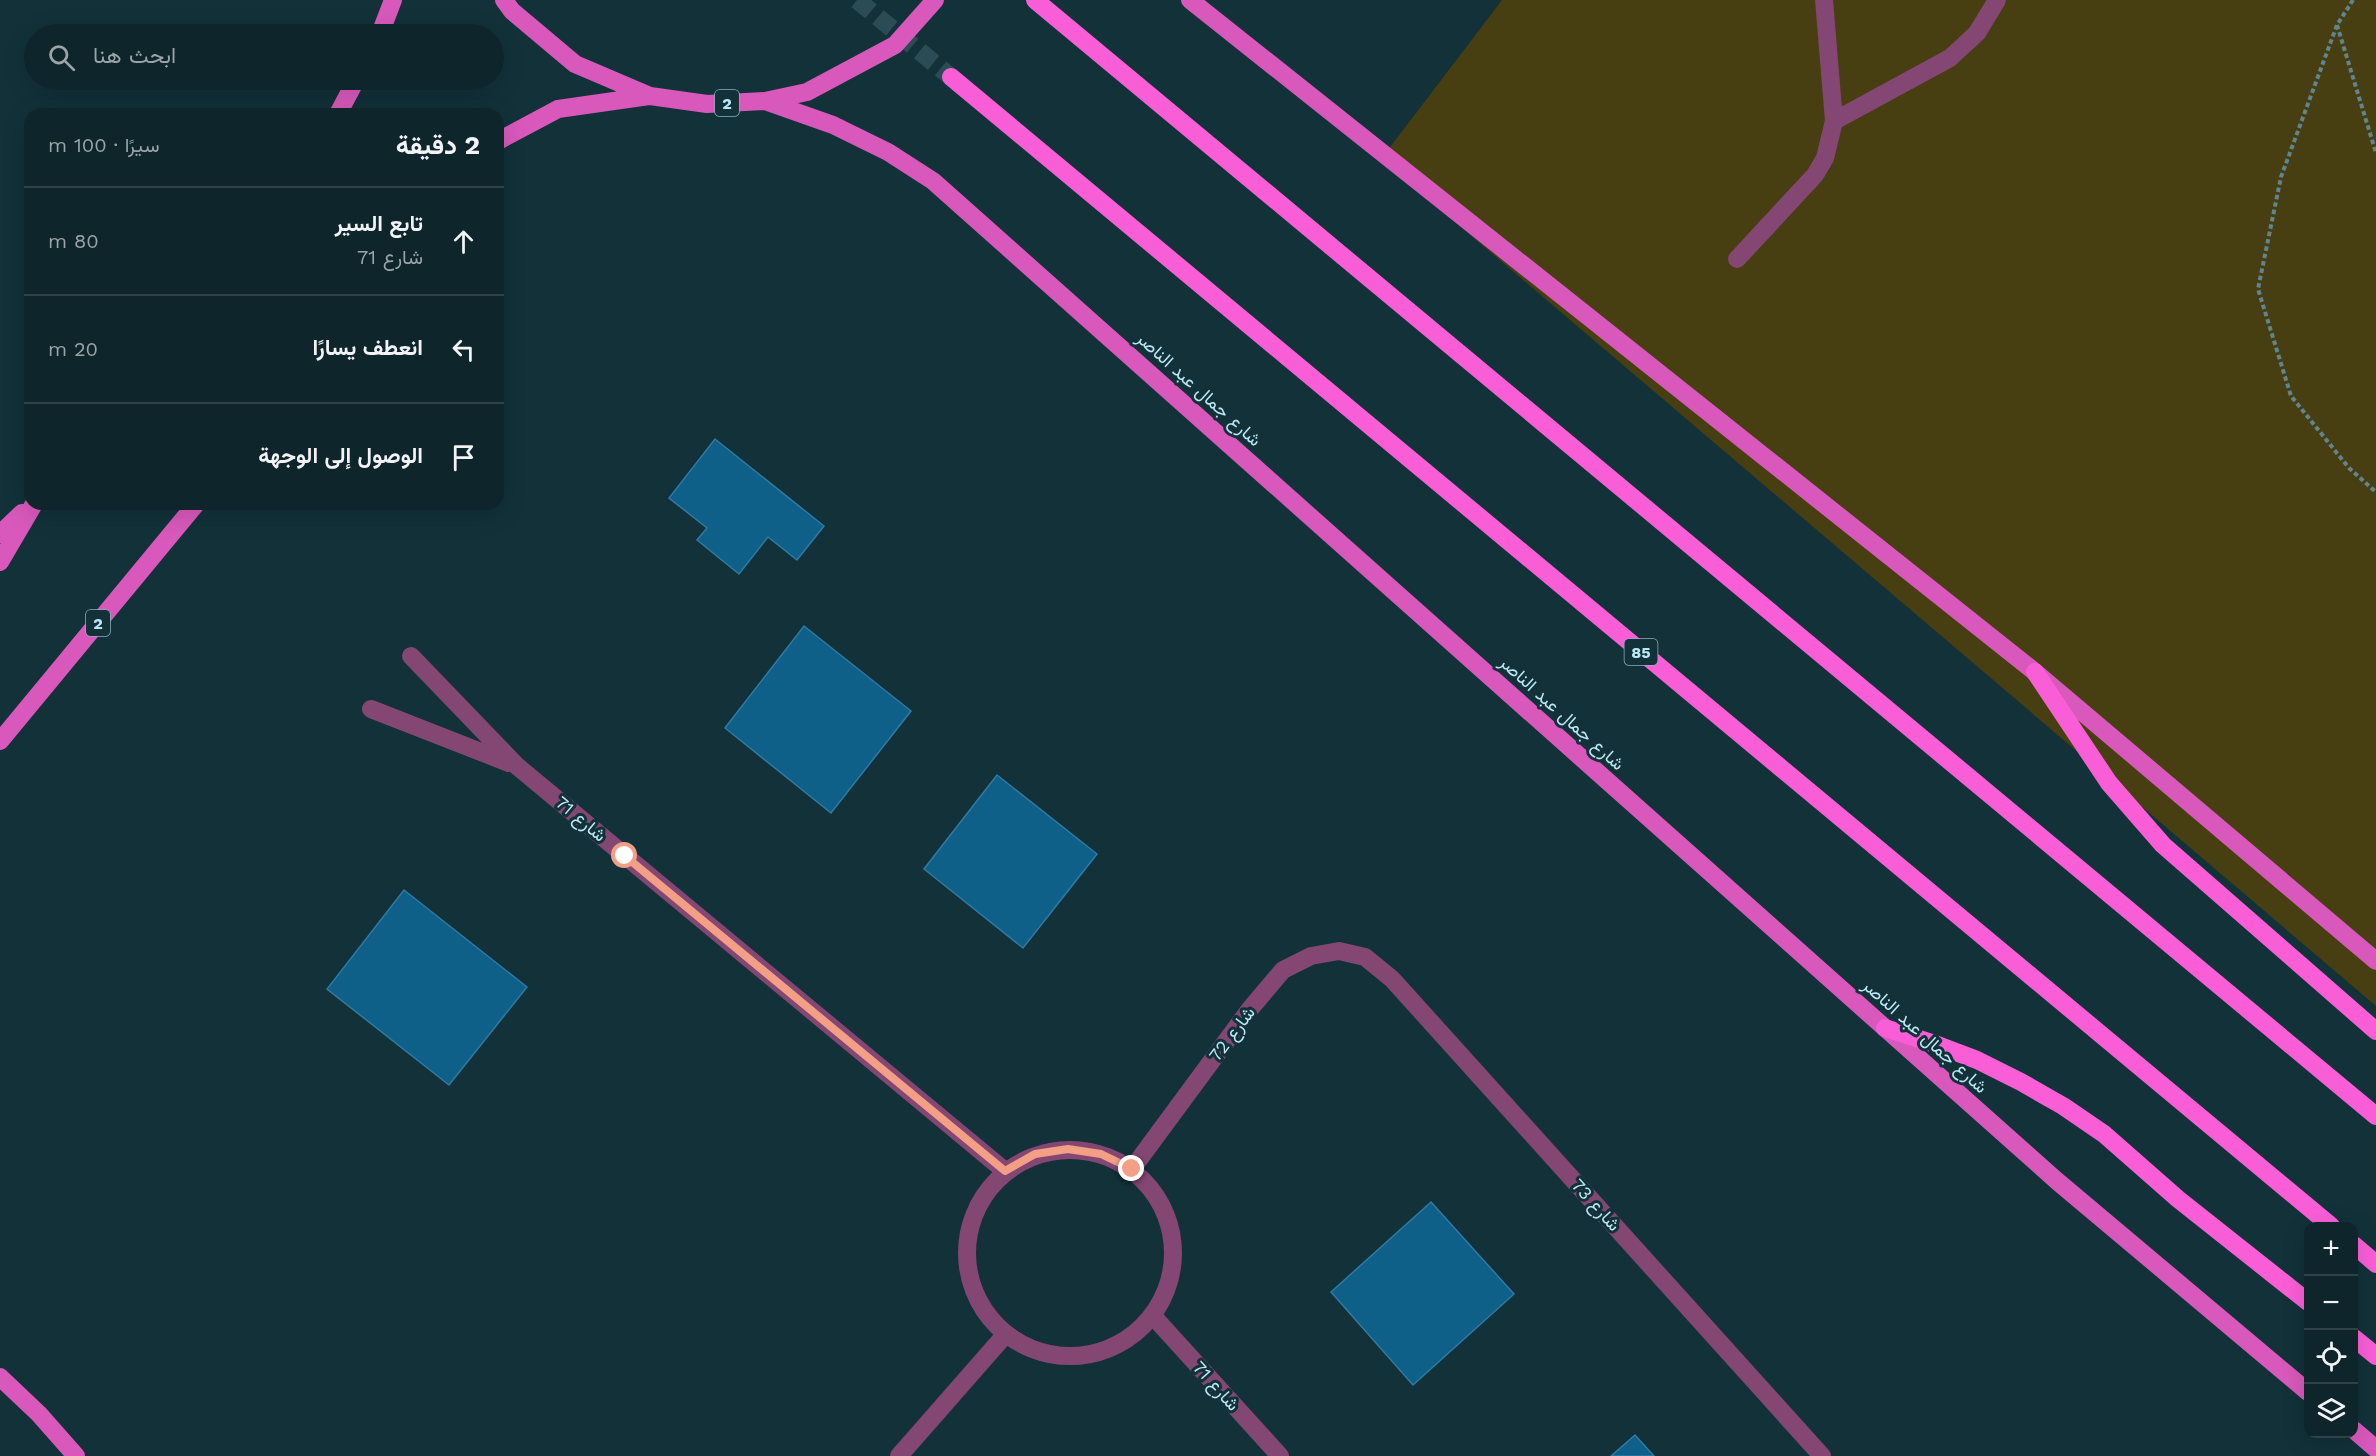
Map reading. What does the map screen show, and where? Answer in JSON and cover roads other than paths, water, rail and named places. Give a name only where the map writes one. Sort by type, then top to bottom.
[{"type":"highway","points":[[1035,0],[2376,1116]]},
{"type":"highway","name":"85","points":[[951,78],[2325,1222]]},
{"type":"highway","points":[[2036,672],[2109,783],[2163,845],[2376,1031]]},
{"type":"highway","points":[[1885,1028],[1932,1042],[1977,1060],[2063,1106],[2104,1134],[2178,1199],[2304,1299]]},
{"type":"highway","points":[[2358,1248],[2376,1264]]},
{"type":"highway","points":[[2358,1341],[2376,1356]]},
{"type":"main road","points":[[384,24],[393,0]]},
{"type":"main road","name":"2","points":[[504,0],[512,11],[575,64],[650,96],[707,104],[765,101],[807,92],[895,45],[935,0]]},
{"type":"main road","points":[[1190,0],[2036,672],[2376,961]]},
{"type":"main road","points":[[341,108],[351,90]]},
{"type":"main road","name":"2","points":[[504,138],[558,109],[650,96]]},
{"type":"main road","name":"شارع جمال عبد الناصر","points":[[765,101],[833,125],[888,152],[933,181],[2057,1181],[2304,1389]]},
{"type":"main road","points":[[0,534],[26,510]]},
{"type":"main road","points":[[0,562],[30,510]]},
{"type":"main road","name":"2","points":[[0,741],[191,510]]},
{"type":"main road","points":[[0,1377],[39,1414],[76,1456]]},
{"type":"main road","points":[[2358,1433],[2376,1449]]},
{"type":"street","points":[[1737,259],[1815,175],[1826,158],[1834,121],[1824,0]]},
{"type":"street","points":[[1834,121],[1950,58],[1977,33],[1997,0]]},
{"type":"street","name":"شارع 71","points":[[411,656],[517,766],[1005,1171]]},
{"type":"street","name":"شارع 71","points":[[371,709],[517,766]]},
{"type":"street","name":"شارع 72","points":[[1132,1169],[1250,1009],[1283,970],[1311,956],[1339,951],[1365,957]]},
{"type":"street","name":"شارع 73","points":[[1365,957],[1392,979],[1822,1456]]},
{"type":"street","points":[[1068,1149],[1101,1154],[1132,1169],[1159,1200],[1173,1239],[1170,1280],[1153,1316],[1122,1344],[1083,1357],[1042,1354],[1005,1335],[976,1299],[966,1253],[976,1208],[1005,1171],[1035,1154],[1068,1149]]},
{"type":"street","name":"شارع 71","points":[[1153,1316],[1280,1456]]},
{"type":"street","points":[[899,1456],[1005,1335]]},
{"type":"tunnel","points":[[857,0],[951,77]]}]
